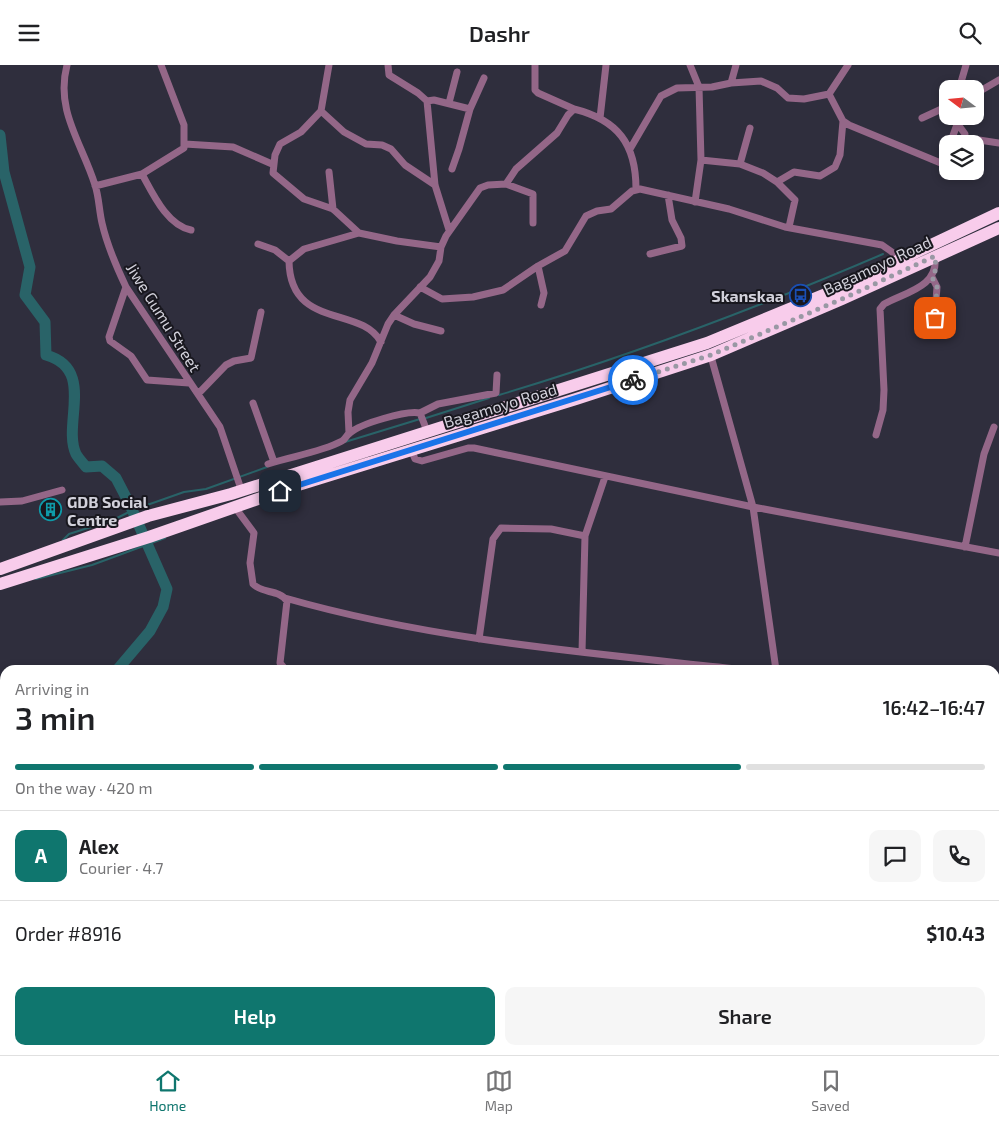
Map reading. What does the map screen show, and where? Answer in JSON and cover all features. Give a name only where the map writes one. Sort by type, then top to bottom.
[{"type":"highway","name":"Bagamoyo Road","points":[[0,569],[148,516],[427,431],[709,349],[999,213]]},
{"type":"highway","name":"Bagamoyo Road","points":[[0,584],[121,546],[234,505],[411,449],[709,349],[842,299],[999,228]]},
{"type":"street","name":"Jiwe Gumu Street","points":[[67,65],[63,84],[67,114],[95,185],[102,223],[114,263],[126,287],[220,427],[241,489]]},
{"type":"street","points":[[95,185],[142,174],[180,152],[185,144],[184,125],[162,65]]},
{"type":"street","points":[[329,65],[321,111],[301,132],[280,144],[272,164],[273,173],[304,199],[333,209],[359,233]]},
{"type":"street","points":[[388,65],[389,75],[418,93],[427,101],[435,185],[449,230]]},
{"type":"street","points":[[535,65],[535,89],[538,93],[600,118],[616,130],[630,149],[636,174],[636,189]]},
{"type":"street","points":[[600,118],[606,65]]},
{"type":"street","points":[[690,65],[699,87],[701,160],[695,202]]},
{"type":"street","points":[[731,83],[736,65]]},
{"type":"street","points":[[630,149],[661,96],[677,88],[712,87],[731,83],[761,81],[777,88],[788,98],[794,99],[829,94],[848,65]]},
{"type":"street","points":[[962,80],[966,65]]},
{"type":"street","points":[[449,103],[457,72]]},
{"type":"street","points":[[452,169],[470,109],[484,78]]},
{"type":"street","points":[[984,89],[999,80]]},
{"type":"street","points":[[778,182],[794,172],[820,176],[835,167],[840,155],[843,121],[829,94]]},
{"type":"street","points":[[427,101],[434,100],[470,109]]},
{"type":"street","points":[[506,184],[516,169],[558,133],[568,115],[574,109]]},
{"type":"street","points":[[922,118],[939,110]]},
{"type":"street","points":[[321,111],[344,132],[366,143],[382,145],[391,149],[405,165],[435,185]]},
{"type":"street","points":[[843,121],[874,137],[939,162]]},
{"type":"street","points":[[740,164],[750,128]]},
{"type":"street","points":[[984,141],[999,143]]},
{"type":"street","points":[[185,144],[233,147],[272,164]]},
{"type":"street","points":[[701,160],[740,164],[778,182],[795,200],[789,227]]},
{"type":"street","points":[[328,172],[333,209]]},
{"type":"street","points":[[142,174],[166,213],[176,224],[191,230]]},
{"type":"street","points":[[350,433],[348,412],[350,400],[365,377],[394,315],[436,267],[441,247],[449,230],[480,189],[488,185],[506,184],[533,194],[533,223]]},
{"type":"street","points":[[420,287],[442,299],[473,297],[503,290],[538,266],[565,251],[586,216],[597,211],[611,209],[636,189],[729,209],[762,221],[882,245],[892,252],[897,261]]},
{"type":"street","points":[[650,254],[682,246],[681,238],[672,220],[668,195]]},
{"type":"street","points":[[289,261],[304,249],[359,233],[441,247]]},
{"type":"street","points":[[258,243],[275,249],[289,261],[292,280],[299,293],[310,304],[328,316],[368,327],[375,332],[380,342]]},
{"type":"street","points":[[876,435],[883,410],[884,390],[880,309],[884,304],[922,285],[932,277],[936,269],[935,256]]},
{"type":"street","points":[[538,266],[544,293],[541,305]]},
{"type":"street","points":[[932,277],[937,287],[934,328]]},
{"type":"street","points":[[126,287],[113,323],[110,341],[131,356],[147,380],[189,383]]},
{"type":"street","points":[[198,395],[226,365],[234,361],[251,358],[261,312]]},
{"type":"street","points":[[394,315],[414,324],[442,331]]},
{"type":"street","points":[[709,349],[754,507],[775,665]]},
{"type":"street","points":[[253,403],[271,463],[322,449],[344,440],[350,433],[396,414],[411,411],[420,413],[438,404],[496,393],[498,375]]},
{"type":"street","points":[[420,413],[427,431]]},
{"type":"street","points":[[965,547],[984,454],[994,427]]},
{"type":"street","points":[[411,449],[415,459],[419,461],[474,448],[754,507],[999,553]]},
{"type":"street","points":[[582,652],[585,536],[605,477]]},
{"type":"street","points":[[0,502],[22,501],[62,489]]},
{"type":"street","points":[[234,505],[254,533],[250,563],[253,584],[258,588],[280,594],[285,598],[378,621],[479,639],[700,665]]},
{"type":"street","points":[[479,639],[493,539],[498,531],[502,528],[551,529],[585,536]]},
{"type":"street","points":[[282,665],[280,663],[288,605],[285,598]]},
{"type":"waterway","points":[[0,135],[4,172],[30,267],[25,295],[45,322],[46,355],[61,362],[70,372],[74,385],[72,428],[76,454],[86,467],[102,466],[116,478],[167,589],[163,607],[150,631],[121,665]]},
{"type":"waterway","points":[[499,395],[597,364],[693,330],[883,254]]},
{"type":"waterway","points":[[426,418],[489,398]]},
{"type":"waterway","points":[[345,442],[420,419]]},
{"type":"waterway","points":[[63,540],[69,534],[113,520],[133,510],[184,492],[206,489],[267,467]]},
{"type":"waterway","points":[[36,579],[92,565],[165,538]]},
{"type":"way so far","points":[[633,380],[711,355],[842,299],[935,256],[936,269],[932,277],[937,287],[935,318]]},
{"type":"place","name":"Skanskaa","points":[[800,295]]},
{"type":"place","name":"GDB Social Centre","points":[[51,510]]},
{"type":"route","points":[[280,491],[633,380]]}]
